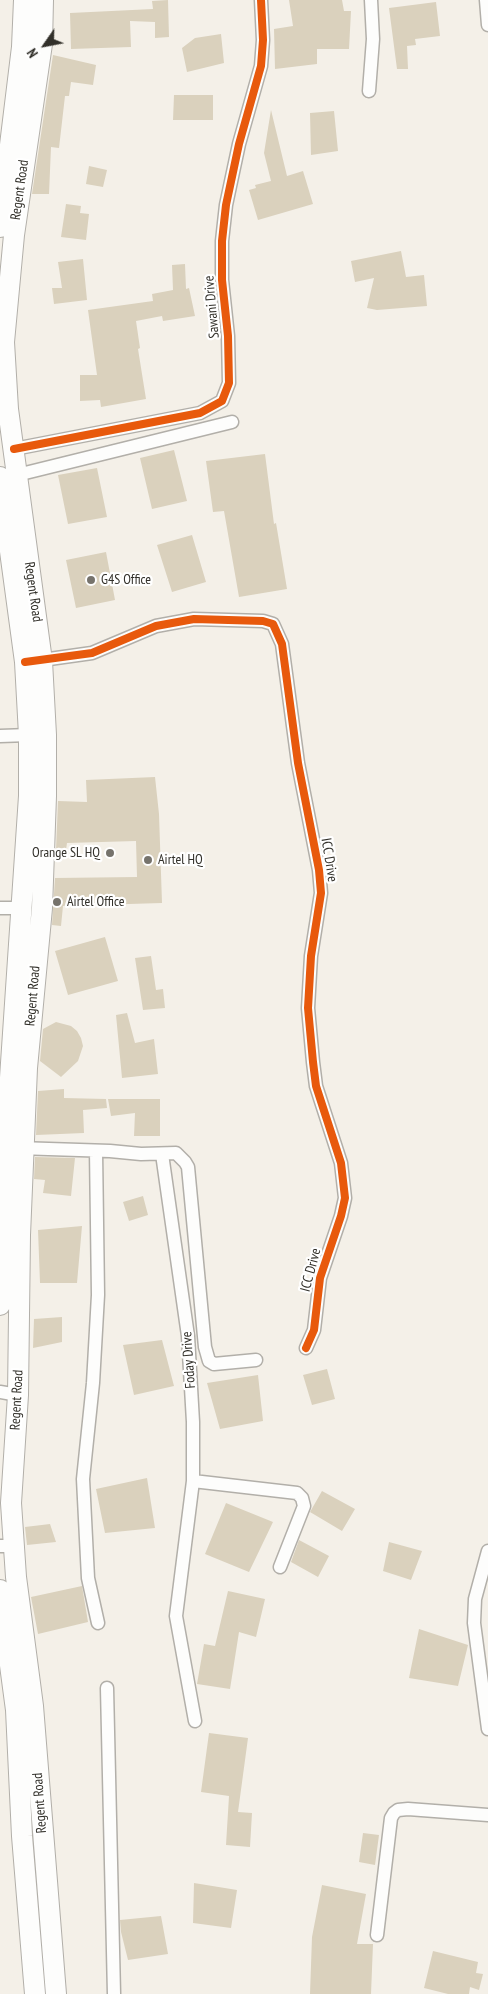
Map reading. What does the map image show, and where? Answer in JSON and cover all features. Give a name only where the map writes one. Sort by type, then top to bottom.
[{"type":"main road","name":"Regent Road","points":[[0,226],[6,136],[22,47],[24,0]]},
{"type":"main road","name":"Regent Road","points":[[0,1305],[2,1237],[26,1068],[42,908],[37,814],[29,735],[34,661],[7,585],[8,476],[14,449],[7,400],[4,342],[6,268],[14,235],[42,44],[43,0]]},
{"type":"main road","name":"Regent Road","points":[[8,476],[46,735],[37,814],[22,908],[5,1068],[15,1148],[20,1235],[9,1393],[12,1487],[7,1546],[20,1611],[33,1706],[24,1853],[36,1994]]},
{"type":"main road","name":"Regent Road","points":[[0,1590],[5,1664],[44,1853],[56,1994]]},
{"type":"main road","points":[[24,1853],[44,1853]]},
{"type":"street","name":"Sawani Drive","points":[[14,449],[200,413],[222,401],[229,383],[228,336],[222,280],[222,241],[226,205],[240,144],[262,66],[264,40],[261,0]]},
{"type":"street","points":[[369,91],[373,39],[371,0]]},
{"type":"street","points":[[486,0],[488,25]]},
{"type":"street","points":[[8,476],[232,422]]},
{"type":"street","name":"ICC Drive","points":[[34,661],[92,653],[156,626],[194,620],[263,621],[273,624],[282,644],[298,762],[319,870],[321,893],[311,956],[308,1008],[313,1062],[316,1086],[341,1163],[345,1198],[341,1216],[320,1278],[314,1330],[306,1348]]},
{"type":"street","points":[[0,736],[29,735]]},
{"type":"street","points":[[0,908],[22,908]]},
{"type":"street","points":[[15,1148],[176,1153],[188,1167],[205,1347],[209,1361],[214,1364],[256,1360]]},
{"type":"street","points":[[96,1151],[98,1295],[94,1382],[84,1454],[83,1479],[88,1578],[98,1622]]},
{"type":"street","name":"Foday Drive","points":[[162,1154],[188,1336],[193,1422],[193,1480],[176,1616],[195,1721]]},
{"type":"street","points":[[193,1480],[297,1493],[302,1498],[304,1506],[280,1568]]},
{"type":"street","points":[[488,1551],[475,1599],[474,1622],[488,1729]]},
{"type":"street","points":[[107,1688],[114,1994]]},
{"type":"street","points":[[377,1936],[391,1818],[394,1813],[398,1810],[408,1809],[488,1815]]},
{"type":"building","points":[[168,0],[169,37],[155,38],[155,22],[130,21],[131,47],[71,49],[70,13],[153,9],[152,1]]},
{"type":"building","points":[[289,0],[342,0],[344,11],[351,11],[349,49],[317,49],[317,64],[275,69],[274,29],[293,26]]},
{"type":"building","points":[[436,2],[440,36],[415,39],[416,45],[407,46],[408,69],[397,69],[389,8]]},
{"type":"building","points":[[221,34],[224,63],[187,72],[182,48],[195,38]]},
{"type":"building","points":[[53,55],[96,65],[93,85],[71,82],[69,96],[65,96],[59,148],[51,147],[49,194],[32,194]]},
{"type":"building","points":[[174,95],[213,95],[213,120],[173,120]]},
{"type":"building","points":[[271,110],[287,176],[303,171],[313,204],[258,220],[249,190],[256,188],[255,185],[271,181],[264,153]]},
{"type":"building","points":[[334,111],[338,151],[311,155],[310,113]]},
{"type":"building","points":[[89,166],[107,170],[103,187],[86,184]]},
{"type":"building","points":[[66,204],[81,206],[80,213],[89,214],[86,240],[61,237]]},
{"type":"building","points":[[401,251],[406,277],[424,275],[427,306],[377,310],[367,308],[374,278],[355,282],[351,261]]},
{"type":"building","points":[[83,259],[87,300],[54,304],[52,288],[62,288],[58,262]]},
{"type":"building","points":[[185,264],[186,289],[189,288],[195,316],[163,321],[162,316],[136,321],[140,348],[138,349],[146,399],[101,407],[100,400],[80,401],[80,375],[97,375],[88,310],[153,301],[152,294],[173,290],[172,265]]},
{"type":"building","points":[[174,450],[187,501],[152,509],[140,458]]},
{"type":"building","points":[[265,454],[274,524],[276,523],[287,589],[239,597],[224,511],[213,512],[206,461]]},
{"type":"building","points":[[97,468],[107,517],[68,524],[58,475]]},
{"type":"building","points":[[192,535],[206,582],[172,592],[157,545]]},
{"type":"building","name":"G4S Office","points":[[106,552],[115,600],[76,608],[66,560]]},
{"type":"building","points":[[155,777],[159,814],[162,903],[63,906],[61,926],[52,925],[55,878],[137,877],[136,841],[67,843],[66,850],[56,850],[58,801],[87,802],[86,780]]},
{"type":"building","points":[[105,937],[118,981],[68,995],[55,951]]},
{"type":"building","points":[[151,956],[156,990],[163,989],[165,1008],[143,1010],[135,958]]},
{"type":"building","points":[[127,1013],[135,1043],[154,1039],[158,1074],[122,1078],[116,1015]]},
{"type":"building","points":[[56,1022],[71,1026],[77,1031],[83,1046],[78,1061],[61,1077],[40,1061],[43,1029]]},
{"type":"building","points":[[64,1089],[64,1098],[106,1099],[107,1108],[83,1110],[84,1133],[36,1135],[38,1091]]},
{"type":"building","points":[[108,1099],[160,1099],[160,1136],[134,1136],[135,1113],[111,1116]]},
{"type":"building","points":[[35,1157],[75,1158],[71,1196],[43,1193],[45,1180],[34,1179]]},
{"type":"building","points":[[143,1196],[148,1215],[129,1221],[123,1202]]},
{"type":"building","points":[[82,1226],[77,1283],[40,1283],[38,1230]]},
{"type":"building","points":[[62,1317],[62,1342],[33,1348],[34,1319]]},
{"type":"building","points":[[162,1340],[174,1386],[134,1395],[123,1345]]},
{"type":"building","points":[[327,1369],[335,1399],[312,1405],[303,1375]]},
{"type":"building","points":[[258,1375],[263,1421],[220,1429],[207,1383]]},
{"type":"building","points":[[147,1478],[155,1528],[105,1533],[96,1489]]},
{"type":"building","points":[[322,1491],[355,1509],[342,1531],[310,1512]]},
{"type":"building","points":[[226,1503],[273,1522],[249,1572],[205,1554]]},
{"type":"building","points":[[50,1524],[56,1542],[27,1545],[25,1527]]},
{"type":"building","points":[[299,1540],[329,1556],[318,1577],[291,1562]]},
{"type":"building","points":[[389,1542],[422,1551],[411,1580],[383,1571]]},
{"type":"building","points":[[82,1586],[88,1622],[38,1634],[31,1597]]},
{"type":"building","points":[[228,1591],[265,1599],[256,1637],[239,1632],[230,1689],[197,1684],[204,1644],[215,1646]]},
{"type":"building","points":[[419,1629],[468,1645],[458,1686],[409,1678]]},
{"type":"building","points":[[209,1733],[248,1738],[238,1812],[252,1813],[250,1847],[226,1845],[229,1796],[201,1792]]},
{"type":"building","points":[[363,1833],[379,1835],[375,1865],[359,1862]]},
{"type":"building","points":[[194,1883],[237,1890],[231,1928],[193,1923]]},
{"type":"building","points":[[322,1885],[366,1894],[357,1944],[373,1944],[371,1994],[310,1994],[312,1937]]},
{"type":"building","points":[[161,1916],[168,1954],[128,1960],[120,1920]]},
{"type":"building","points":[[433,1951],[478,1962],[476,1973],[483,1974],[479,1990],[470,1987],[469,1994],[448,1994],[424,1988]]},
{"type":"cycle path","points":[[14,449],[200,413],[222,401],[229,383],[228,336],[222,280],[222,241],[226,205],[239,144],[261,66],[263,40],[261,0]]},
{"type":"cycle path","points":[[25,662],[92,653],[156,626],[194,619],[263,621],[273,624],[282,644],[298,763],[319,870],[321,893],[311,956],[308,1008],[313,1062],[316,1086],[341,1163],[345,1198],[341,1216],[320,1278],[314,1330],[306,1348]]},
{"type":"place","name":"G4S Office","points":[[91,580]]},
{"type":"place","name":"Orange SL HQ","points":[[110,853]]},
{"type":"place","name":"Airtel HQ","points":[[148,860]]},
{"type":"place","name":"Airtel Office","points":[[57,902]]}]
